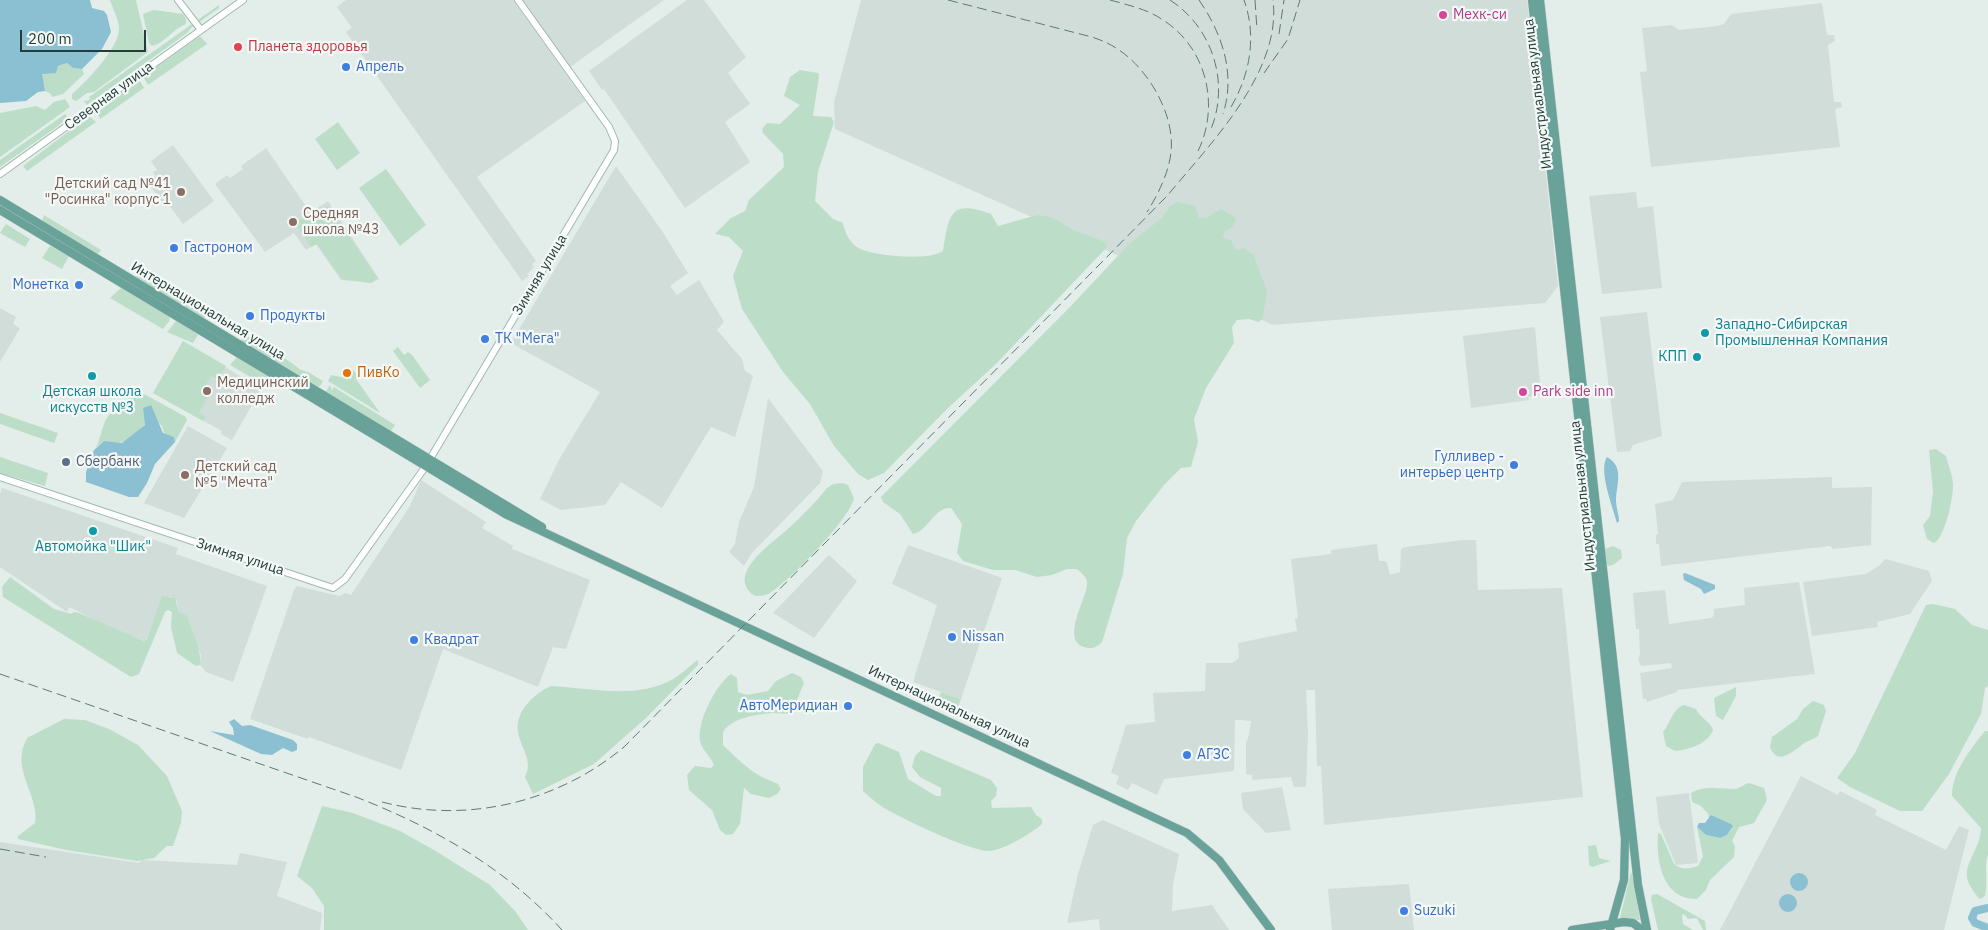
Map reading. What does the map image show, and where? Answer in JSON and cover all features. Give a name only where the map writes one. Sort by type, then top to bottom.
[{"type":"main road","points":[[178,0],[200,30]]},
{"type":"main road","name":"Северная улица","points":[[0,174],[243,0]]},
{"type":"main road","name":"Зимняя улица","points":[[0,477],[332,588],[345,579],[428,463],[610,159],[615,140],[609,127],[518,0]]},
{"type":"main road","name":"Индустриальная улица","points":[[1532,0],[1626,839],[1625,872],[1611,927]]},
{"type":"main road","name":"Индустриальная улица","points":[[1540,0],[1638,885],[1647,930]]},
{"type":"main road","name":"Интернациональная улица","points":[[0,200],[177,312]]},
{"type":"main road","name":"Интернациональная улица","points":[[0,210],[177,312],[428,463],[584,550],[1181,830],[1205,846],[1220,860],[1271,930]]},
{"type":"main road","points":[[1572,930],[1611,927],[1629,922],[1642,930]]},
{"type":"shaded area","points":[[346,0],[513,0],[585,101],[477,177],[536,261],[532,264],[534,267],[527,274],[529,276],[522,281],[346,32],[352,28],[337,7]]},
{"type":"shaded area","points":[[522,0],[664,0],[570,67]]},
{"type":"shaded area","points":[[687,0],[704,0],[746,57],[728,73],[750,104],[725,122],[750,162],[685,208],[604,89],[602,90],[589,71]]},
{"type":"shaded area","points":[[861,0],[1527,0],[1558,286],[1545,303],[1273,325],[835,129],[834,102]]},
{"type":"shaded area","points":[[1822,3],[1827,35],[1834,35],[1835,41],[1828,45],[1834,102],[1841,102],[1842,107],[1835,109],[1840,147],[1651,167],[1640,72],[1647,71],[1642,28],[1672,25],[1679,30],[1717,26],[1724,24],[1731,14]]},
{"type":"shaded area","name":"Детский сад №41 \"Росинка\" корпус 1","points":[[173,145],[214,201],[183,224],[169,205],[165,207],[148,182],[156,176],[153,172],[157,170],[151,161]]},
{"type":"shaded area","name":"Средняя школа №43","points":[[266,148],[305,205],[313,211],[328,201],[379,279],[371,283],[341,280],[316,244],[306,250],[294,233],[265,252],[215,184],[227,175],[230,178],[243,169],[241,166]]},
{"type":"shaded area","points":[[616,166],[662,231],[688,273],[670,286],[677,295],[699,280],[724,322],[717,330],[742,359],[745,371],[753,376],[735,437],[711,427],[662,508],[621,482],[605,505],[561,510],[540,499],[560,458],[600,392],[511,343]]},
{"type":"shaded area","points":[[1636,192],[1638,208],[1653,206],[1662,288],[1602,294],[1589,196]]},
{"type":"shaded area","points":[[0,308],[16,317],[13,324],[20,328],[0,362]]},
{"type":"shaded area","points":[[1647,312],[1662,436],[1633,445],[1630,451],[1617,452],[1600,317]]},
{"type":"shaded area","points":[[1535,327],[1541,395],[1528,397],[1529,400],[1471,408],[1463,336]]},
{"type":"shaded area","name":"Медицинский колледж","points":[[183,341],[261,389],[232,440],[221,434],[222,431],[153,393]]},
{"type":"shaded area","points":[[768,398],[823,471],[820,483],[751,554],[744,566],[729,552],[735,544],[739,522],[754,487]]},
{"type":"shaded area","name":"Детский сад №5 \"Мечта\"","points":[[188,426],[227,448],[184,518],[144,503]]},
{"type":"shaded area","points":[[1832,477],[1832,488],[1872,487],[1871,545],[1833,549],[1830,546],[1661,566],[1659,544],[1656,544],[1656,535],[1658,534],[1655,504],[1673,500],[1682,482]]},
{"type":"shaded area","points":[[421,480],[486,522],[482,528],[513,546],[512,549],[590,580],[566,649],[553,647],[538,687],[443,649],[401,770],[309,737],[308,739],[250,719],[294,590],[297,586],[339,596],[345,593],[351,595],[410,506]]},
{"type":"shaded area","points":[[2,488],[178,548],[176,554],[267,586],[233,682],[206,672],[200,665],[201,654],[195,644],[187,617],[179,612],[177,601],[170,596],[145,641],[113,629],[69,607],[67,612],[0,567],[0,494]]},
{"type":"shaded area","points":[[1476,540],[1478,590],[1562,588],[1583,797],[1324,825],[1321,766],[1317,766],[1315,690],[1306,690],[1308,734],[1306,787],[1294,787],[1291,777],[1252,780],[1252,775],[1246,774],[1246,743],[1251,721],[1242,720],[1235,720],[1234,771],[1164,779],[1157,795],[1132,783],[1128,790],[1116,784],[1119,776],[1111,773],[1126,725],[1155,722],[1153,693],[1205,691],[1206,663],[1232,663],[1239,658],[1238,643],[1297,631],[1295,619],[1298,618],[1291,559],[1331,554],[1331,550],[1377,544],[1379,561],[1387,563],[1390,575],[1400,572],[1401,549],[1405,547]]},
{"type":"shaded area","points":[[908,545],[1002,578],[961,699],[913,682],[937,605],[892,584]]},
{"type":"shaded area","points":[[829,555],[857,581],[814,638],[773,613]]},
{"type":"shaded area","points":[[1885,559],[1929,571],[1932,581],[1910,614],[1877,622],[1878,627],[1812,636],[1803,582],[1866,574],[1879,566]]},
{"type":"shaded area","points":[[1799,582],[1815,674],[1677,690],[1677,692],[1647,702],[1646,699],[1643,699],[1640,673],[1672,668],[1671,663],[1641,666],[1638,659],[1640,654],[1639,629],[1636,629],[1633,593],[1665,590],[1669,624],[1711,618],[1714,616],[1714,609],[1745,605],[1744,588]]},
{"type":"shaded area","points":[[1801,776],[1838,795],[1840,791],[1877,810],[1875,815],[1946,850],[1959,826],[1969,830],[1944,930],[1720,930]]},
{"type":"shaded area","points":[[1282,787],[1291,830],[1266,833],[1243,809],[1241,793]]},
{"type":"shaded area","points":[[1689,793],[1698,863],[1676,865],[1659,824],[1656,797]]},
{"type":"shaded area","points":[[1103,820],[1179,854],[1173,885],[1172,911],[1212,905],[1229,930],[1100,930],[1099,919],[1067,923],[1078,874],[1093,825]]},
{"type":"shaded area","points":[[0,842],[139,863],[142,860],[237,865],[240,853],[287,862],[277,896],[322,913],[320,930],[0,930]]},
{"type":"shaded area","points":[[1409,884],[1414,930],[1332,930],[1328,889]]},
{"type":"green space","points":[[110,0],[136,0],[148,52],[94,92],[87,93],[76,101],[72,99],[72,94],[101,64],[118,37],[118,22]]},
{"type":"green space","points":[[219,5],[219,8],[187,33],[87,105],[84,101],[90,100],[89,97]]},
{"type":"green space","points":[[154,10],[183,14],[186,24],[176,29],[162,42],[152,46],[149,43],[143,14]]},
{"type":"green space","points":[[200,36],[207,44],[148,85],[144,78],[145,75]]},
{"type":"green space","points":[[67,63],[73,68],[82,69],[84,74],[63,94],[52,97],[51,94],[45,91],[41,76],[43,73],[56,71],[58,66]]},
{"type":"green space","points":[[800,70],[818,73],[819,76],[813,116],[831,117],[834,122],[818,172],[815,201],[833,219],[843,223],[849,239],[855,246],[863,250],[892,256],[916,257],[936,254],[943,251],[947,228],[954,213],[959,209],[967,208],[991,214],[998,226],[1037,215],[1051,217],[1072,229],[1105,242],[1107,247],[997,363],[948,408],[884,473],[868,480],[858,474],[834,446],[810,404],[783,372],[742,309],[733,276],[743,251],[729,237],[715,234],[731,218],[745,211],[749,200],[784,167],[783,154],[763,133],[762,129],[767,123],[780,124],[800,105],[784,96],[790,77]]},
{"type":"green space","points":[[137,81],[140,81],[144,88],[100,119],[96,110]]},
{"type":"green space","points":[[65,99],[70,107],[0,157],[0,113],[36,106],[45,110],[54,102]]},
{"type":"green space","points":[[65,114],[68,117],[58,126],[0,167],[0,160]]},
{"type":"green space","points":[[89,116],[96,122],[27,171],[23,166]]},
{"type":"green space","points":[[338,122],[360,153],[337,170],[315,139]]},
{"type":"green space","points":[[386,169],[426,225],[400,246],[359,188]]},
{"type":"green space","points":[[1177,202],[1195,206],[1199,218],[1206,218],[1221,209],[1236,218],[1233,227],[1224,232],[1223,238],[1231,240],[1236,250],[1244,248],[1254,256],[1267,291],[1263,317],[1259,322],[1249,319],[1237,320],[1232,327],[1234,343],[1206,388],[1194,419],[1198,442],[1191,467],[1181,468],[1164,485],[1136,521],[1127,538],[1123,574],[1102,642],[1093,648],[1089,648],[1080,645],[1075,639],[1076,620],[1087,584],[1085,577],[1077,569],[1067,569],[1052,575],[1037,577],[1015,570],[993,570],[963,561],[957,553],[962,524],[951,508],[945,508],[940,511],[923,528],[913,534],[900,514],[883,502],[881,497],[1071,306],[1129,244],[1163,217],[1169,207]]},
{"type":"green space","points":[[328,206],[378,278],[371,283],[342,279],[317,244],[311,247],[295,223],[307,214],[310,218]]},
{"type":"green space","points":[[44,215],[101,250],[98,254],[42,221]]},
{"type":"green space","points":[[6,224],[30,239],[25,247],[0,233]]},
{"type":"green space","points":[[50,246],[69,256],[62,269],[42,258]]},
{"type":"green space","points":[[143,272],[208,312],[204,318],[134,278]]},
{"type":"green space","points":[[122,287],[169,316],[170,320],[163,329],[110,298]]},
{"type":"green space","points":[[177,320],[198,335],[193,343],[167,332]]},
{"type":"green space","points":[[244,334],[301,370],[323,381],[320,386],[316,388],[241,341]]},
{"type":"green space","points":[[183,341],[226,366],[218,379],[211,376],[203,390],[209,394],[199,413],[206,417],[203,421],[153,393]]},
{"type":"green space","points":[[398,347],[404,355],[408,352],[412,355],[430,380],[420,388],[393,351]]},
{"type":"green space","points":[[237,357],[268,375],[264,385],[230,365]]},
{"type":"green space","points":[[353,370],[359,377],[356,379],[380,413],[328,381],[331,375],[351,379]]},
{"type":"green space","points":[[330,385],[332,390],[334,387],[395,425],[391,431],[325,393]]},
{"type":"green space","points":[[144,394],[186,417],[187,420],[175,442],[174,437],[165,435],[162,426],[143,408],[145,424],[136,434],[122,442],[104,441],[96,447],[104,424],[110,414],[132,396]]},
{"type":"green space","points":[[0,413],[58,433],[54,443],[0,424]]},
{"type":"green space","points":[[1936,449],[1946,456],[1952,476],[1953,489],[1945,525],[1942,533],[1934,543],[1927,539],[1923,525],[1930,516],[1933,492],[1929,450]]},
{"type":"green space","points":[[0,457],[48,473],[45,486],[0,473]]},
{"type":"green space","points":[[842,483],[848,485],[854,498],[842,520],[818,549],[791,576],[770,593],[755,596],[747,588],[745,578],[748,569],[755,559],[799,519],[827,488],[833,484]]},
{"type":"green space","points":[[1613,546],[1621,550],[1622,558],[1609,566],[1606,564],[1605,549]]},
{"type":"green space","points":[[10,577],[54,609],[71,614],[74,612],[79,613],[144,641],[147,639],[162,596],[175,598],[179,612],[187,616],[198,648],[200,665],[196,666],[177,653],[171,627],[172,612],[168,610],[165,612],[139,674],[131,677],[3,597],[2,587]]},
{"type":"green space","points":[[1933,604],[1955,609],[1972,625],[1988,630],[1988,686],[1985,688],[1981,714],[1949,774],[1922,811],[1900,811],[1850,787],[1837,778],[1855,753],[1926,605]]},
{"type":"green space","points":[[698,660],[698,665],[647,717],[594,764],[533,794],[525,777],[528,765],[519,737],[518,724],[527,704],[539,693],[551,686],[613,691],[644,689],[673,679]]},
{"type":"green space","points":[[792,673],[801,677],[804,683],[792,712],[785,714],[773,713],[738,720],[723,732],[723,745],[727,749],[751,770],[778,784],[781,789],[777,794],[769,798],[751,794],[744,788],[740,824],[733,834],[726,835],[720,830],[712,810],[689,790],[687,775],[695,766],[711,768],[714,765],[701,744],[700,736],[703,717],[713,696],[731,674],[737,678],[738,692],[747,695],[768,691],[776,681]]},
{"type":"green space","points":[[1736,687],[1736,696],[1723,720],[1716,716],[1714,698]]},
{"type":"green space","points":[[941,692],[961,699],[956,712],[937,703]]},
{"type":"green space","points":[[1813,701],[1824,705],[1826,711],[1818,736],[1786,756],[1777,756],[1770,747],[1772,737],[1797,719],[1803,709]]},
{"type":"green space","points":[[1684,705],[1696,709],[1713,730],[1702,743],[1691,748],[1675,751],[1666,746],[1663,732],[1674,713]]},
{"type":"green space","points":[[64,719],[85,720],[109,729],[138,745],[167,776],[182,811],[181,823],[173,846],[167,846],[154,858],[137,861],[66,850],[18,839],[18,836],[35,823],[34,805],[23,771],[22,751],[24,745],[27,738]]},
{"type":"green space","points":[[1985,731],[1988,731],[1988,855],[1985,896],[1980,899],[1972,888],[1967,871],[1979,839],[1981,828],[1952,796],[1958,770]]},
{"type":"green space","points":[[878,743],[899,752],[908,779],[936,796],[941,796],[941,788],[920,777],[912,767],[915,756],[921,750],[991,780],[997,788],[996,796],[991,801],[992,808],[1031,807],[1036,815],[1042,819],[1042,824],[1018,840],[991,851],[953,841],[903,818],[881,806],[863,791],[863,767],[875,744]]},
{"type":"green space","points":[[1749,783],[1764,788],[1767,800],[1754,823],[1739,827],[1732,841],[1735,846],[1734,857],[1710,880],[1706,890],[1697,899],[1685,898],[1676,893],[1669,886],[1660,866],[1658,833],[1661,834],[1674,864],[1685,868],[1698,866],[1703,856],[1697,827],[1706,835],[1720,838],[1727,835],[1732,828],[1708,818],[1709,815],[1701,806],[1692,802],[1691,793],[1706,788],[1736,789]]},
{"type":"green space","points":[[322,806],[353,813],[400,831],[434,850],[490,885],[515,911],[528,930],[324,930],[324,906],[312,888],[297,876]]},
{"type":"green space","points":[[1596,845],[1599,858],[1611,861],[1592,867],[1589,865],[1588,846]]},
{"type":"green space","points":[[1631,872],[1632,874],[1640,920],[1620,918]]},
{"type":"green space","points":[[1657,894],[1705,921],[1706,930],[1703,930],[1697,918],[1688,919],[1684,914],[1682,915],[1683,924],[1693,930],[1658,930],[1651,899],[1652,895]]},
{"type":"water","points":[[0,0],[90,0],[92,8],[104,11],[107,15],[111,32],[102,49],[82,69],[73,68],[67,63],[58,66],[56,73],[42,74],[45,91],[38,92],[26,101],[0,103]]},
{"type":"water","points":[[151,405],[163,433],[174,437],[175,442],[155,464],[147,483],[138,497],[129,497],[86,482],[86,472],[94,450],[104,441],[122,443],[145,425],[143,408]]},
{"type":"water","points":[[1607,457],[1613,461],[1618,471],[1616,501],[1619,521],[1617,523],[1605,480],[1604,471]]},
{"type":"water","points":[[1685,573],[1715,585],[1715,589],[1704,594],[1701,589],[1684,580],[1683,574]]},
{"type":"water","points":[[234,719],[242,726],[250,725],[293,740],[297,744],[297,750],[292,752],[283,748],[272,755],[261,754],[210,731],[234,735],[233,728],[229,722]]},
{"type":"water","points":[[1711,815],[1733,826],[1727,835],[1720,838],[1706,835],[1697,827],[1699,823],[1705,823]]},
{"type":"water","points":[[1795,873],[1803,873],[1808,878],[1806,889],[1795,891],[1790,886],[1790,878]]},
{"type":"water","points":[[1784,894],[1792,894],[1797,899],[1795,910],[1784,912],[1779,907],[1779,899]]},
{"type":"waterway","points":[[1988,908],[1975,911],[1972,918],[1975,923],[1988,928]]},
{"type":"railway","points":[[948,0],[1096,38],[1119,50],[1140,69],[1158,95],[1169,123],[1171,138],[1170,160],[1159,191],[1147,212]]},
{"type":"railway","points":[[1110,0],[1157,16],[1178,32],[1190,46],[1199,62],[1205,79],[1208,97],[1205,134],[1198,151]]},
{"type":"railway","points":[[1170,0],[1185,11],[1197,25],[1213,57],[1219,93],[1211,129]]},
{"type":"railway","points":[[1199,0],[1214,26],[1224,54],[1228,84],[1223,114]]},
{"type":"railway","points":[[1231,107],[1243,82],[1250,55],[1250,27],[1244,0]]},
{"type":"railway","points":[[1255,0],[1257,30]]},
{"type":"railway","points":[[382,802],[446,811],[478,809],[509,804],[540,795],[570,782],[598,766],[624,747],[1167,196],[1222,130],[1240,106],[1255,80],[1266,54],[1273,27],[1273,0]]},
{"type":"railway","points":[[1279,34],[1284,0]]},
{"type":"railway","points":[[1264,73],[1288,39],[1300,0]]},
{"type":"railway","points":[[0,674],[356,797],[385,809],[440,836],[493,869],[517,887],[562,930]]},
{"type":"railway","points":[[0,849],[46,857]]},
{"type":"place","name":"Мехк-си","points":[[1443,15]]},
{"type":"place","name":"Планета здоровья","points":[[238,47]]},
{"type":"place","name":"Апрель","points":[[346,67]]},
{"type":"place","name":"Детский сад №41 \"Росинка\" корпус 1","points":[[181,192]]},
{"type":"place","name":"Средняя школа №43","points":[[293,222]]},
{"type":"place","name":"Гастроном","points":[[174,248]]},
{"type":"place","name":"Монетка","points":[[79,285]]},
{"type":"place","name":"Продукты","points":[[250,316]]},
{"type":"place","name":"Западно-Сибирская Промышленная Компания","points":[[1705,333]]},
{"type":"place","name":"ТК \"Мега\"","points":[[485,339]]},
{"type":"place","name":"КПП","points":[[1697,357]]},
{"type":"place","name":"ПивКо","points":[[347,373]]},
{"type":"place","name":"Детская школа искусств №3","points":[[92,376]]},
{"type":"place","name":"Медицинский колледж","points":[[207,391]]},
{"type":"place","name":"Park side inn","points":[[1523,392]]},
{"type":"place","name":"Сбербанк","points":[[66,462]]},
{"type":"place","name":"Гулливер - интерьер центр","points":[[1514,465]]},
{"type":"place","name":"Детский сад №5 \"Мечта\"","points":[[185,475]]},
{"type":"place","name":"Автомойка \"Шик\"","points":[[93,531]]},
{"type":"place","name":"Nissan","points":[[952,637]]},
{"type":"place","name":"Квадрат","points":[[414,640]]},
{"type":"place","name":"АвтоМеридиан","points":[[848,706]]},
{"type":"place","name":"АГЗС","points":[[1187,755]]},
{"type":"place","name":"Suzuki","points":[[1404,911]]}]
